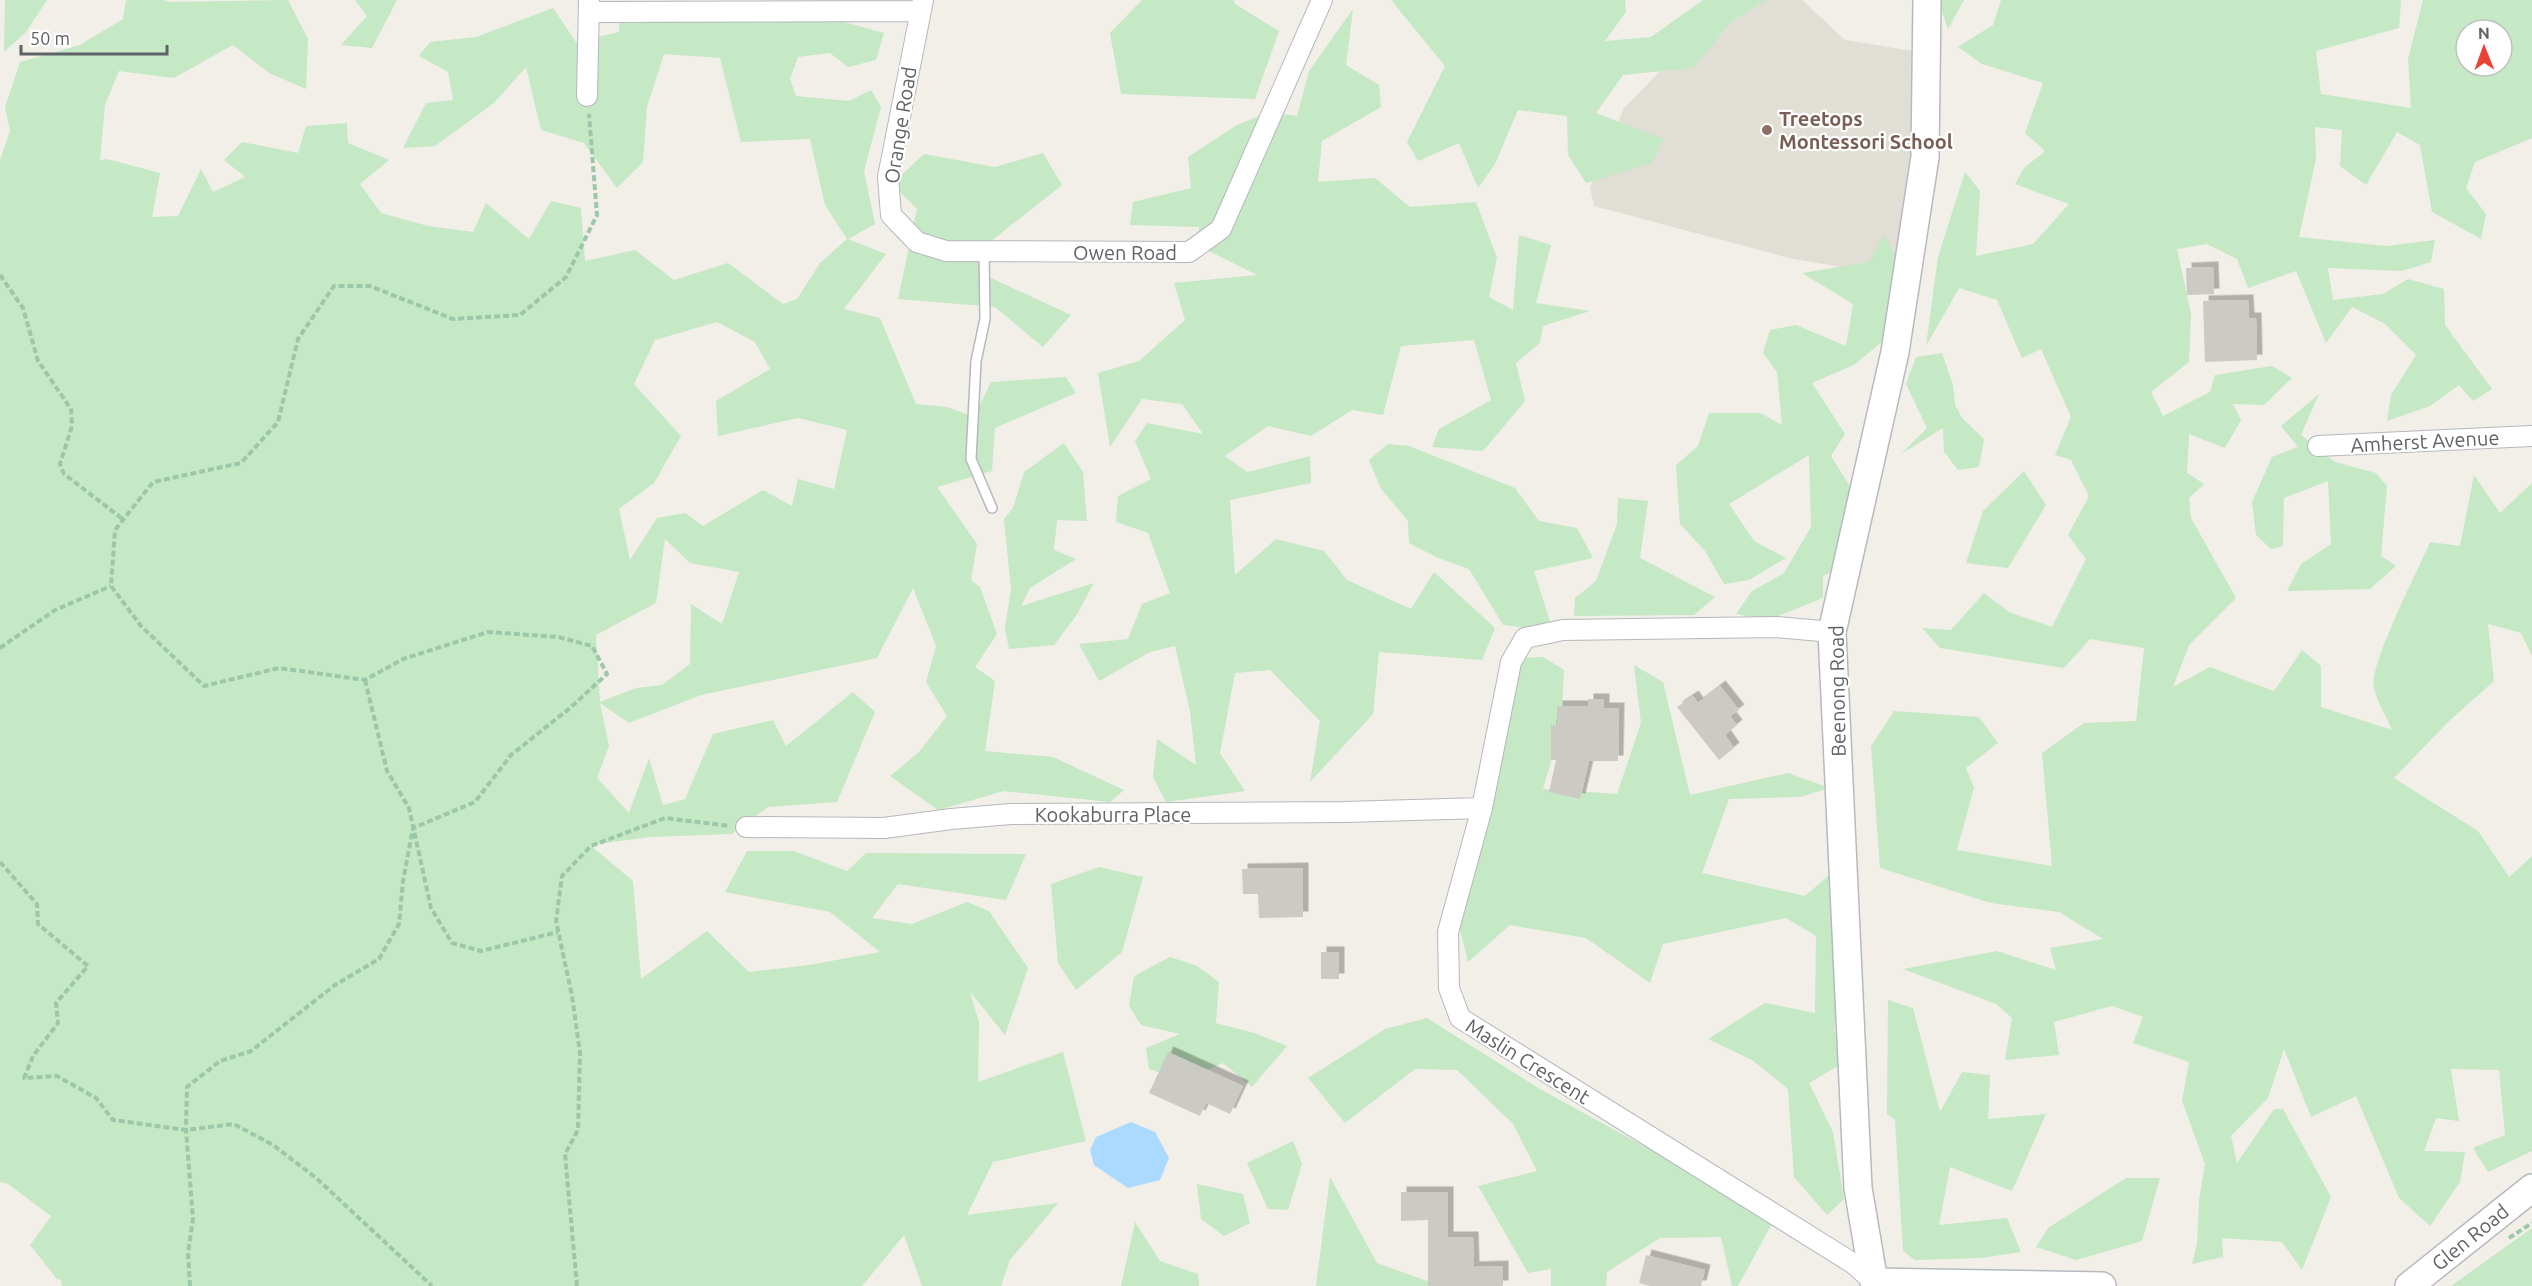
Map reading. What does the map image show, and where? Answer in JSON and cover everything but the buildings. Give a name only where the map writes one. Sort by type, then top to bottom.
[{"type":"street","name":"Owen Road","points":[[917,242],[946,252],[1189,252],[1221,229],[1322,0]]},
{"type":"street","name":"Beenong Road","points":[[1874,1282],[1858,1188],[1832,632],[1895,352],[1923,168],[1927,0]]},
{"type":"street","points":[[587,96],[589,6],[921,5]]},
{"type":"street","name":"Orange Road","points":[[917,242],[891,216],[888,177],[921,5]]},
{"type":"street","name":"Amherst Avenue","points":[[2318,446],[2532,436]]},
{"type":"street","name":"Maslin Crescent","points":[[1832,632],[1777,627],[1563,630],[1526,638],[1511,662],[1482,808],[1448,932],[1449,988],[1460,1018],[1854,1264],[1874,1282]]},
{"type":"street","name":"Kookaburra Place","points":[[746,827],[884,828],[1011,814],[1344,812],[1482,808]]},
{"type":"street","name":"Glen Road","points":[[2409,1286],[2532,1188]]},
{"type":"street","points":[[1874,1282],[2102,1286]]},
{"type":"lane","points":[[984,251],[985,319],[976,361],[971,459],[992,508]]},
{"type":"path","points":[[413,828],[475,802],[511,755],[570,708],[607,674],[592,646],[558,636],[488,632],[403,659],[365,680],[279,668],[204,686],[141,626],[111,585],[115,530],[153,482],[241,463],[249,455],[278,422],[298,339],[334,286],[370,286],[453,319],[520,315],[566,277],[597,216],[587,96]]},
{"type":"path","points":[[0,275],[23,308],[38,361],[71,409],[72,426],[60,464],[64,474],[124,520]]},
{"type":"path","points":[[0,648],[55,610],[111,585]]},
{"type":"path","points":[[365,680],[387,771],[409,808],[431,908],[452,943],[481,951],[558,932]]},
{"type":"path","points":[[577,1286],[565,1154],[578,1130],[580,1053],[572,996],[556,921],[562,876],[591,846],[665,819],[746,827]]},
{"type":"path","points":[[190,1286],[188,1253],[193,1220],[186,1130],[187,1087],[220,1062],[251,1051],[335,985],[379,959],[399,924],[403,881],[413,828]]},
{"type":"path","points":[[0,862],[37,904],[38,924],[88,966],[56,1003],[58,1023],[33,1056],[24,1078],[57,1076],[96,1098],[113,1120],[186,1130],[234,1124],[273,1145],[315,1178],[432,1286]]},
{"type":"shaded area","name":"Treetops Montessori School","points":[[1739,0],[1802,0],[1845,40],[1919,52],[1919,152],[1895,276],[1793,259],[1594,206],[1590,187],[1624,108],[1666,65]]},
{"type":"green space","points":[[5,0],[47,0],[26,32],[4,52]]},
{"type":"green space","points":[[126,0],[170,2],[288,0],[308,39],[306,89],[269,73],[233,45],[174,78],[119,71],[105,105],[100,160],[107,159],[160,173],[152,217],[178,216],[201,169],[213,192],[245,177],[224,160],[242,142],[298,153],[306,126],[347,123],[348,143],[389,160],[360,184],[381,213],[428,226],[473,232],[486,203],[529,239],[551,201],[581,208],[585,261],[635,250],[674,280],[728,263],[783,304],[797,299],[820,263],[847,239],[825,205],[810,139],[741,142],[720,58],[664,54],[647,107],[643,162],[617,188],[584,143],[541,130],[526,67],[494,103],[435,146],[403,148],[426,103],[453,100],[448,72],[419,56],[430,42],[476,37],[553,8],[576,42],[619,32],[620,9],[724,21],[781,18],[811,13],[884,33],[876,60],[848,67],[830,53],[798,57],[790,79],[796,96],[849,101],[871,90],[881,107],[864,171],[875,224],[848,239],[886,254],[844,309],[880,318],[916,404],[947,407],[974,417],[991,382],[1066,377],[1076,393],[995,428],[992,471],[937,487],[977,544],[971,580],[980,587],[997,634],[975,667],[995,681],[985,751],[1053,757],[1124,790],[1110,802],[1004,791],[938,810],[890,776],[919,752],[947,716],[926,682],[936,646],[913,588],[877,658],[701,695],[629,723],[600,703],[609,746],[597,778],[629,813],[649,758],[663,805],[685,799],[713,734],[773,720],[786,746],[853,692],[875,712],[837,802],[768,807],[732,834],[650,837],[590,845],[633,881],[641,979],[707,931],[749,972],[809,965],[880,952],[830,912],[725,892],[747,851],[794,851],[847,871],[866,853],[1026,854],[1006,900],[898,884],[872,918],[912,924],[967,902],[989,911],[1028,968],[1005,1035],[970,992],[979,1022],[978,1082],[1063,1052],[1086,1141],[993,1162],[967,1215],[1058,1203],[1010,1260],[1001,1286],[922,1286],[904,1235],[862,1286],[62,1286],[61,1280],[57,1279],[30,1245],[51,1216],[8,1184],[0,1182],[0,160],[10,131],[5,107],[20,62],[80,45],[123,19]],"holes":[[[717,322],[755,342],[770,369],[716,401],[718,436],[798,418],[847,430],[834,489],[798,479],[792,506],[763,490],[703,526],[685,513],[657,518],[630,560],[619,509],[654,483],[681,436],[634,384],[655,340]],[[665,539],[690,563],[739,572],[722,624],[691,604],[690,664],[662,685],[636,688],[600,702],[596,635],[656,603]]]},
{"type":"green space","points":[[355,0],[397,0],[372,48],[341,45],[367,16]]},
{"type":"green space","points":[[1142,0],[1234,0],[1235,4],[1279,31],[1255,99],[1121,94],[1110,33]]},
{"type":"green space","points":[[1391,0],[1625,0],[1626,12],[1605,41],[1651,37],[1703,0],[1766,0],[1730,23],[1693,68],[1623,75],[1596,113],[1664,139],[1652,163],[1586,183],[1568,155],[1567,116],[1518,110],[1495,164],[1478,188],[1459,143],[1418,161],[1407,142],[1445,66]]},
{"type":"green space","points":[[1938,0],[1964,0],[1948,29]]},
{"type":"green space","points":[[2001,0],[2401,0],[2399,28],[2316,51],[2321,94],[2411,108],[2408,59],[2423,0],[2532,0],[2532,138],[2475,162],[2466,188],[2486,214],[2481,239],[2432,212],[2420,145],[2397,132],[2366,185],[2340,166],[2342,130],[2315,127],[2316,159],[2299,237],[2386,246],[2435,240],[2431,262],[2402,271],[2328,268],[2333,300],[2383,294],[2408,279],[2444,289],[2445,325],[2492,389],[2473,401],[2459,385],[2430,406],[2387,421],[2391,395],[2416,355],[2385,324],[2352,307],[2326,343],[2296,271],[2248,288],[2237,259],[2207,244],[2177,249],[2191,314],[2189,362],[2151,392],[2163,416],[2210,392],[2215,375],[2272,366],[2292,378],[2264,405],[2233,404],[2241,420],[2225,448],[2189,434],[2187,473],[2204,484],[2189,498],[2191,518],[2236,598],[2189,645],[2173,687],[2210,667],[2274,691],[2302,650],[2321,666],[2321,707],[2392,730],[2375,694],[2374,677],[2386,639],[2430,542],[2460,546],[2474,475],[2500,513],[2532,483],[2532,656],[2521,633],[2488,624],[2494,681],[2449,721],[2394,778],[2478,831],[2509,877],[2532,856],[2532,1151],[2488,1172],[2473,1148],[2505,1135],[2499,1070],[2451,1069],[2459,1121],[2436,1118],[2424,1151],[2465,1152],[2460,1182],[2430,1226],[2399,1198],[2356,1096],[2311,1117],[2284,1049],[2268,1098],[2231,1136],[2237,1163],[2274,1109],[2283,1109],[2331,1197],[2302,1270],[2282,1242],[2222,1238],[2223,1257],[2192,1264],[2197,1244],[2199,1200],[2205,1164],[2182,1101],[2189,1062],[2133,1043],[2143,1017],[2112,1006],[2054,1022],[2059,1055],[2005,1060],[2012,1018],[1996,1004],[1903,969],[1997,951],[2056,970],[2050,948],[2103,939],[2059,912],[1991,903],[1880,868],[1871,746],[1894,711],[1979,717],[1998,743],[1966,768],[1974,788],[1957,850],[2052,866],[2042,753],[2084,723],[2136,721],[2144,648],[2090,639],[2064,668],[1940,648],[1922,628],[1951,630],[1984,593],[2009,612],[2052,627],[2086,559],[2068,535],[2089,496],[2071,460],[2055,455],[2071,417],[2041,349],[2022,358],[1997,300],[1959,288],[1926,346],[1938,257],[1965,172],[1980,191],[1976,256],[2033,244],[2069,204],[2015,184],[2024,168],[2045,151],[2025,133],[2043,83],[1982,64],[1958,47],[1993,25]]},
{"type":"green space","points":[[1353,9],[1346,65],[1379,85],[1381,107],[1322,141],[1318,182],[1375,178],[1410,207],[1476,202],[1497,258],[1489,297],[1513,310],[1519,235],[1551,245],[1536,303],[1590,311],[1543,326],[1540,343],[1516,363],[1525,401],[1483,451],[1432,447],[1439,429],[1491,400],[1474,340],[1401,346],[1383,415],[1352,410],[1311,436],[1268,426],[1225,456],[1247,472],[1310,456],[1311,483],[1230,500],[1235,575],[1276,539],[1324,551],[1347,580],[1411,609],[1434,572],[1495,628],[1482,660],[1379,652],[1373,714],[1310,782],[1320,721],[1270,670],[1235,673],[1220,753],[1245,791],[1166,802],[1153,777],[1157,739],[1196,765],[1190,711],[1175,646],[1150,652],[1099,681],[1079,644],[1128,639],[1142,604],[1170,593],[1148,533],[1116,522],[1118,496],[1151,479],[1135,441],[1147,423],[1203,434],[1182,404],[1142,399],[1110,447],[1098,373],[1139,361],[1185,320],[1174,283],[1257,275],[1197,245],[1199,227],[1130,225],[1133,202],[1191,188],[1188,157],[1237,125],[1269,112],[1297,116],[1309,71]]},
{"type":"green space","points":[[1043,153],[1062,185],[990,242],[978,272],[1071,315],[1043,347],[995,307],[898,299],[917,209],[892,184],[924,154],[995,167]]},
{"type":"green space","points":[[1884,234],[1905,274],[1899,328],[1854,365],[1812,383],[1845,434],[1831,456],[1857,498],[1845,566],[1823,576],[1823,598],[1768,620],[1736,614],[1752,591],[1784,573],[1811,527],[1809,455],[1729,504],[1754,541],[1786,558],[1749,580],[1724,584],[1705,551],[1680,524],[1676,465],[1698,446],[1709,413],[1760,413],[1782,425],[1777,372],[1763,353],[1770,330],[1796,325],[1846,346],[1853,304],[1802,273],[1869,262]]},
{"type":"green space","points":[[1942,353],[1953,385],[1955,405],[1962,418],[1984,439],[1979,467],[1958,470],[1944,452],[1943,428],[1901,454],[1927,428],[1906,384],[1916,357]]},
{"type":"green space","points":[[2319,394],[2301,435],[2335,462],[2376,473],[2387,486],[2381,556],[2396,566],[2370,589],[2287,591],[2301,564],[2331,544],[2328,481],[2284,498],[2283,546],[2271,549],[2256,535],[2252,502],[2272,457],[2298,447],[2281,426]]},
{"type":"green space","points":[[1064,443],[1083,472],[1087,521],[1057,520],[1054,550],[1076,559],[1030,588],[1021,606],[1094,583],[1076,616],[1054,645],[1009,649],[1005,628],[1011,589],[1004,519],[1013,508],[1024,472]]},
{"type":"green space","points":[[1388,444],[1409,446],[1515,488],[1539,521],[1577,528],[1593,558],[1534,571],[1553,631],[1503,625],[1469,569],[1438,558],[1409,543],[1408,521],[1381,489],[1369,460]]},
{"type":"green space","points":[[2024,471],[2046,505],[2008,568],[1966,563],[1983,511]]},
{"type":"green space","points":[[1618,498],[1648,501],[1640,558],[1715,597],[1694,615],[1574,616],[1575,598],[1596,581],[1617,524]]},
{"type":"green space","points":[[1543,657],[1564,670],[1561,728],[1543,789],[1617,794],[1641,723],[1634,665],[1663,682],[1690,795],[1788,773],[1830,788],[1800,797],[1729,799],[1702,873],[1805,896],[1835,870],[1841,999],[1834,1030],[1848,1060],[1809,1083],[1833,1132],[1844,1199],[1827,1215],[1794,1177],[1788,1089],[1752,1060],[1708,1039],[1765,1003],[1815,1013],[1816,936],[1786,918],[1663,944],[1650,983],[1586,938],[1510,925],[1468,962],[1451,894],[1508,659]]},
{"type":"green space","points":[[1099,867],[1143,877],[1122,952],[1076,990],[1058,963],[1051,884]]},
{"type":"green space","points":[[1170,957],[1197,966],[1219,982],[1216,1023],[1254,1033],[1287,1046],[1252,1087],[1223,1063],[1184,1080],[1149,1069],[1146,1048],[1180,1034],[1141,1025],[1129,1006],[1134,976]]},
{"type":"green space","points":[[1888,1000],[1913,1008],[1940,1112],[1962,1072],[1990,1075],[1988,1119],[2046,1114],[2012,1191],[1950,1167],[1939,1225],[2007,1218],[2021,1252],[1981,1258],[1915,1260],[1903,1251],[1895,1120],[1887,1114]]},
{"type":"green space","points":[[1427,1018],[1540,1089],[1775,1218],[1738,1286],[1732,1286],[1721,1237],[1660,1238],[1607,1272],[1606,1286],[1551,1286],[1551,1269],[1528,1273],[1478,1186],[1537,1171],[1513,1124],[1457,1070],[1415,1069],[1345,1123],[1308,1078],[1385,1029]]},
{"type":"green space","points":[[1293,1141],[1302,1164],[1288,1210],[1268,1209],[1247,1163]]},
{"type":"green space","points":[[1330,1177],[1377,1263],[1441,1286],[1316,1286]]},
{"type":"green space","points":[[2126,1178],[2160,1178],[2142,1241],[2076,1260],[2036,1247],[2048,1228]]},
{"type":"green space","points":[[1197,1184],[1243,1194],[1250,1223],[1224,1236],[1201,1219]]},
{"type":"green space","points":[[1135,1222],[1160,1261],[1198,1274],[1199,1286],[1121,1286]]},
{"type":"green space","points":[[2532,1228],[2532,1286],[2451,1286]]},
{"type":"water","points":[[1131,1122],[1155,1132],[1169,1158],[1160,1180],[1128,1188],[1094,1165],[1090,1150],[1096,1137]]},
{"type":"place","name":"Treetops Montessori School","points":[[1767,130]]}]
